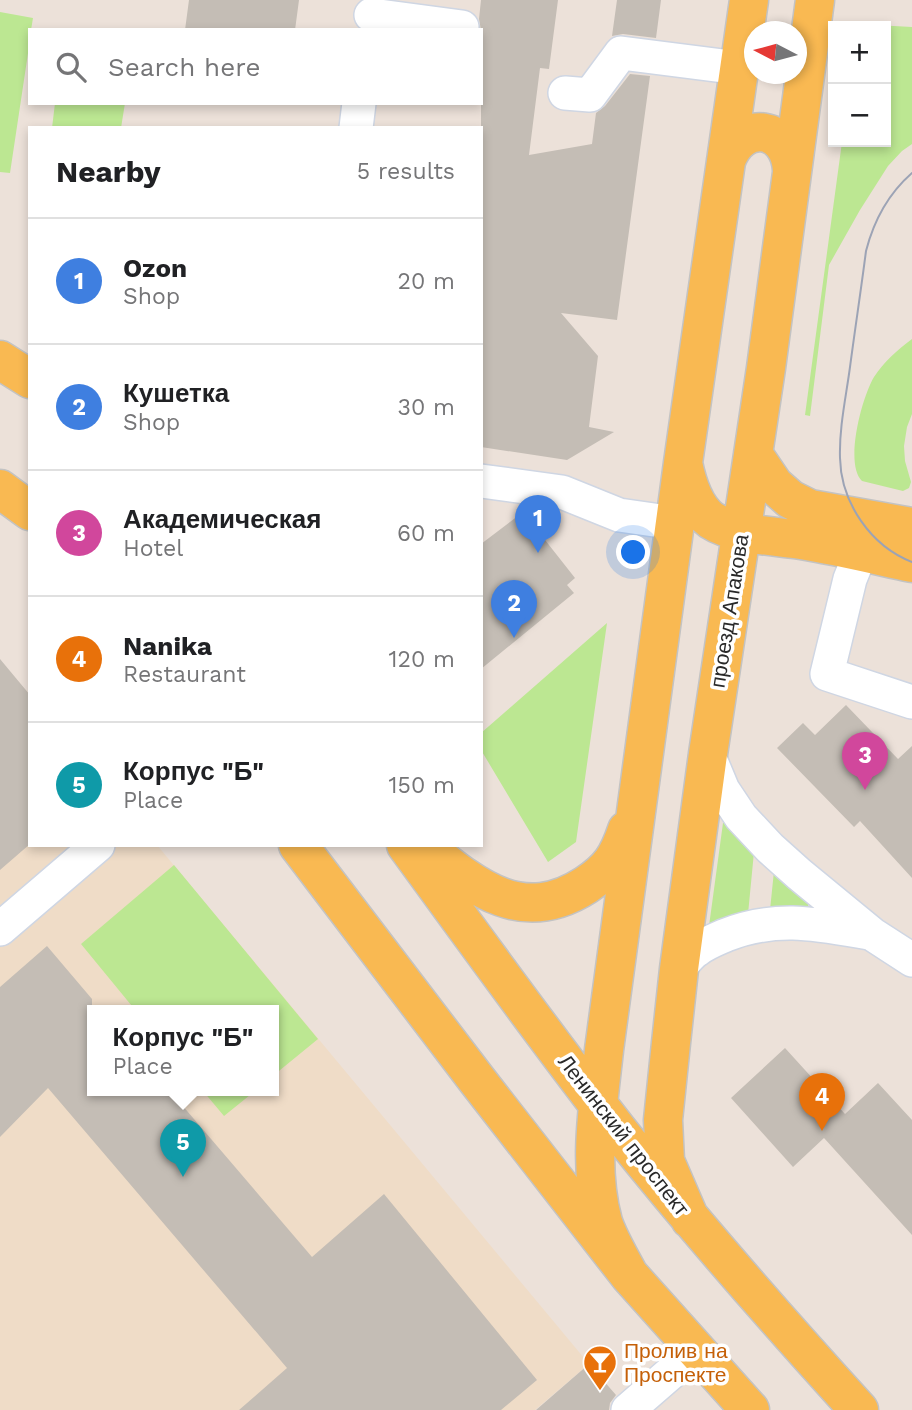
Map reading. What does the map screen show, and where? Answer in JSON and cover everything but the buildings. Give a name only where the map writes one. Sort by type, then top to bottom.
[{"type":"main road","points":[[629,1275],[604,1224],[597,1194],[598,1104],[683,463],[749,0]]},
{"type":"main road","name":"проезд Апакова","points":[[690,1219],[665,1161],[663,1120],[679,969],[708,754],[753,454],[815,0]]},
{"type":"main road","points":[[726,161],[730,149],[739,139],[751,133],[764,132],[776,137],[786,146],[792,157],[792,170]]},
{"type":"main road","points":[[0,360],[28,378]]},
{"type":"main road","points":[[753,454],[774,485],[790,499],[810,509],[903,525]]},
{"type":"main road","points":[[683,463],[686,480],[698,506],[711,519],[741,531],[803,540],[912,563]]},
{"type":"main road","points":[[0,489],[28,510]]},
{"type":"main road","points":[[425,847],[462,877],[487,892],[511,900],[533,903],[557,900],[603,873],[621,850],[638,799]]},
{"type":"main road","points":[[300,847],[629,1275],[750,1410]]},
{"type":"main road","name":"Ленинский проспект","points":[[407,847],[598,1104],[690,1219],[859,1410]]},
{"type":"street","points":[[371,15],[462,27]]},
{"type":"street","points":[[565,93],[590,95],[621,53],[739,68]]},
{"type":"street","points":[[356,126],[359,105]]},
{"type":"street","points":[[483,481],[562,492],[619,515],[675,523]]},
{"type":"street","points":[[903,525],[877,531],[861,552],[846,590],[827,674],[912,702]]},
{"type":"street","points":[[708,754],[723,790],[741,817],[770,848],[872,934],[912,960]]},
{"type":"street","points":[[0,929],[96,847]]},
{"type":"street","points":[[679,969],[696,950],[717,939],[744,928],[774,922],[820,925],[872,934]]},
{"type":"street","points":[[628,1410],[696,1351]]},
{"type":"shaded area","points":[[0,661],[28,693],[28,847],[159,847],[589,1364],[535,1410],[0,1410]]},
{"type":"green space","points":[[0,12],[33,18],[31,28],[28,28],[28,53],[10,173],[0,172]]},
{"type":"green space","points":[[891,26],[912,27],[912,144],[888,166],[829,265],[810,416],[805,415],[841,147],[891,147]]},
{"type":"green space","points":[[55,105],[125,105],[121,126],[52,126]]},
{"type":"green space","points":[[912,339],[912,414],[904,446],[911,482],[909,488],[903,491],[862,481],[857,472],[855,446],[860,414],[874,377],[891,356]]},
{"type":"green space","points":[[607,623],[576,842],[548,862],[483,753],[483,731]]},
{"type":"green space","points":[[727,822],[754,852],[748,914],[709,926],[723,823]]},
{"type":"green space","points":[[174,865],[318,1039],[279,1071],[279,1005],[131,1005],[81,944]]},
{"type":"green space","points":[[774,871],[809,899],[808,907],[770,910]]},
{"type":"green space","points":[[207,1096],[249,1096],[224,1116]]},
{"type":"tram line","points":[[912,173],[883,208],[866,251],[840,447],[846,491],[861,521],[884,545],[912,562]]},
{"type":"place","name":"Ozon","points":[[538,553]]},
{"type":"place","name":"Кушетка","points":[[514,638]]},
{"type":"place","name":"Академическая","points":[[865,790]]},
{"type":"place","name":"Nanika","points":[[822,1131]]},
{"type":"place","name":"Корпус \"Б\"","points":[[183,1177]]},
{"type":"place","name":"Пролив на Проспекте","points":[[600,1392]]}]
